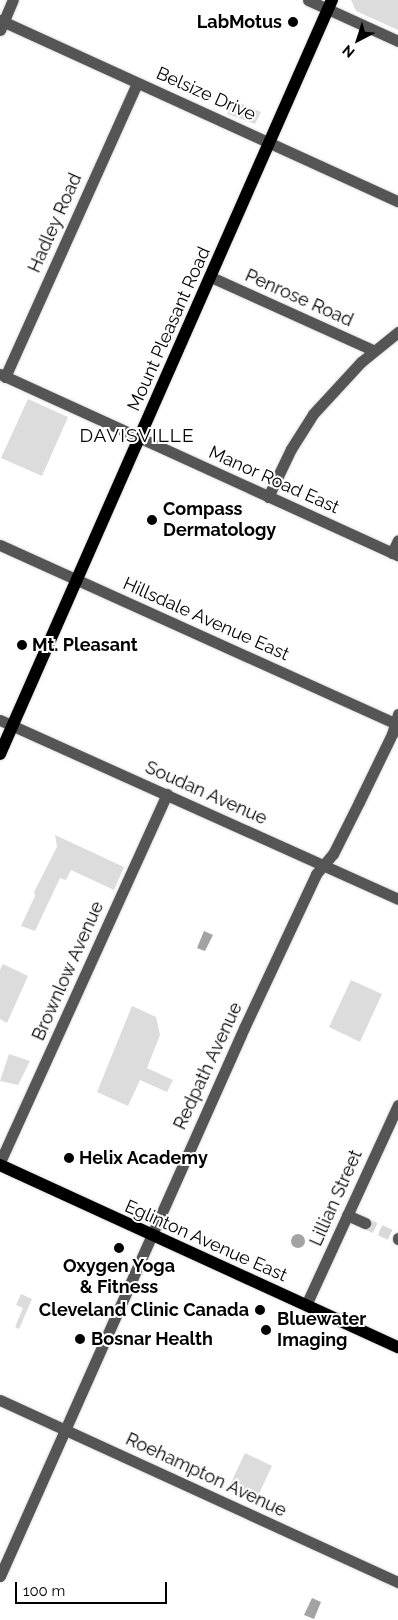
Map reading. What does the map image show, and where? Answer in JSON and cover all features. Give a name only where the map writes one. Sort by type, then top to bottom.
[{"type":"main road","name":"Mount Pleasant Road","points":[[0,754],[330,4]]},
{"type":"main road","name":"Eglinton Avenue East","points":[[0,1164],[151,1236],[398,1347]]},
{"type":"street","points":[[1,24],[14,0]]},
{"type":"street","points":[[308,0],[330,4],[398,40]]},
{"type":"street","name":"Belsize Drive","points":[[1,24],[398,201]]},
{"type":"street","name":"Hadley Road","points":[[3,375],[137,83]]},
{"type":"street","name":"Penrose Road","points":[[211,277],[373,350]]},
{"type":"street","points":[[268,497],[291,449],[313,414],[373,350],[398,332]]},
{"type":"street","name":"Manor Road East","points":[[3,375],[139,439],[395,554]]},
{"type":"street","points":[[395,554],[398,540]]},
{"type":"street","name":"Hillsdale Avenue East","points":[[0,545],[397,721]]},
{"type":"street","name":"Soudan Avenue","points":[[0,720],[398,899]]},
{"type":"street","name":"Redpath Avenue","points":[[0,1576],[247,1022],[323,865],[333,854],[397,721]]},
{"type":"street","name":"Brownlow Avenue","points":[[0,1164],[167,794]]},
{"type":"street","name":"Lillian Street","points":[[306,1305],[398,1105]]},
{"type":"street","points":[[348,1215],[365,1223]]},
{"type":"street","name":"Roehampton Avenue","points":[[0,1400],[398,1582]]},
{"type":"shaded area","points":[[351,0],[398,0],[398,30],[356,11]]},
{"type":"shaded area","points":[[233,100],[261,112],[255,124],[227,114]]},
{"type":"shaded area","points":[[28,399],[68,417],[42,476],[1,458]]},
{"type":"shaded area","points":[[55,835],[124,867],[114,890],[71,870],[66,880],[60,878],[35,931],[21,926],[35,896],[34,892],[57,847]]},
{"type":"shaded area","points":[[204,931],[213,935],[205,951],[197,948]]},
{"type":"shaded area","points":[[3,964],[28,976],[7,1023],[0,1019],[0,970]]},
{"type":"shaded area","points":[[351,980],[382,994],[360,1042],[329,1027]]},
{"type":"shaded area","points":[[132,1006],[156,1017],[160,1035],[147,1068],[173,1080],[167,1092],[140,1080],[128,1106],[97,1092]]},
{"type":"shaded area","points":[[9,1054],[30,1061],[18,1085],[0,1081]]},
{"type":"shaded area","points":[[295,1234],[301,1234],[305,1241],[301,1248],[295,1248],[291,1244],[291,1238]]},
{"type":"shaded area","points":[[21,1294],[32,1299],[19,1329],[15,1327],[23,1308],[16,1305]]},
{"type":"shaded area","points":[[245,1453],[272,1466],[256,1500],[229,1487]]},
{"type":"shaded area","points":[[312,1598],[321,1602],[314,1619],[304,1615]]},
{"type":"tunnel","points":[[365,1223],[398,1238]]},
{"type":"place","name":"LabMotus","points":[[293,22]]},
{"type":"place","name":"Compass Dermatology","points":[[152,520]]},
{"type":"place","name":"Mt. Pleasant","points":[[22,645]]},
{"type":"place","name":"Helix Academy","points":[[69,1158]]},
{"type":"place","name":"Oxygen Yoga & Fitness","points":[[119,1248]]},
{"type":"place","name":"Cleveland Clinic Canada","points":[[260,1310]]},
{"type":"place","name":"Bluewater Imaging","points":[[266,1330]]},
{"type":"place","name":"Bosnar Health","points":[[80,1339]]},
{"type":"district","name":"DAVISVILLE","points":[[137,436]]}]
